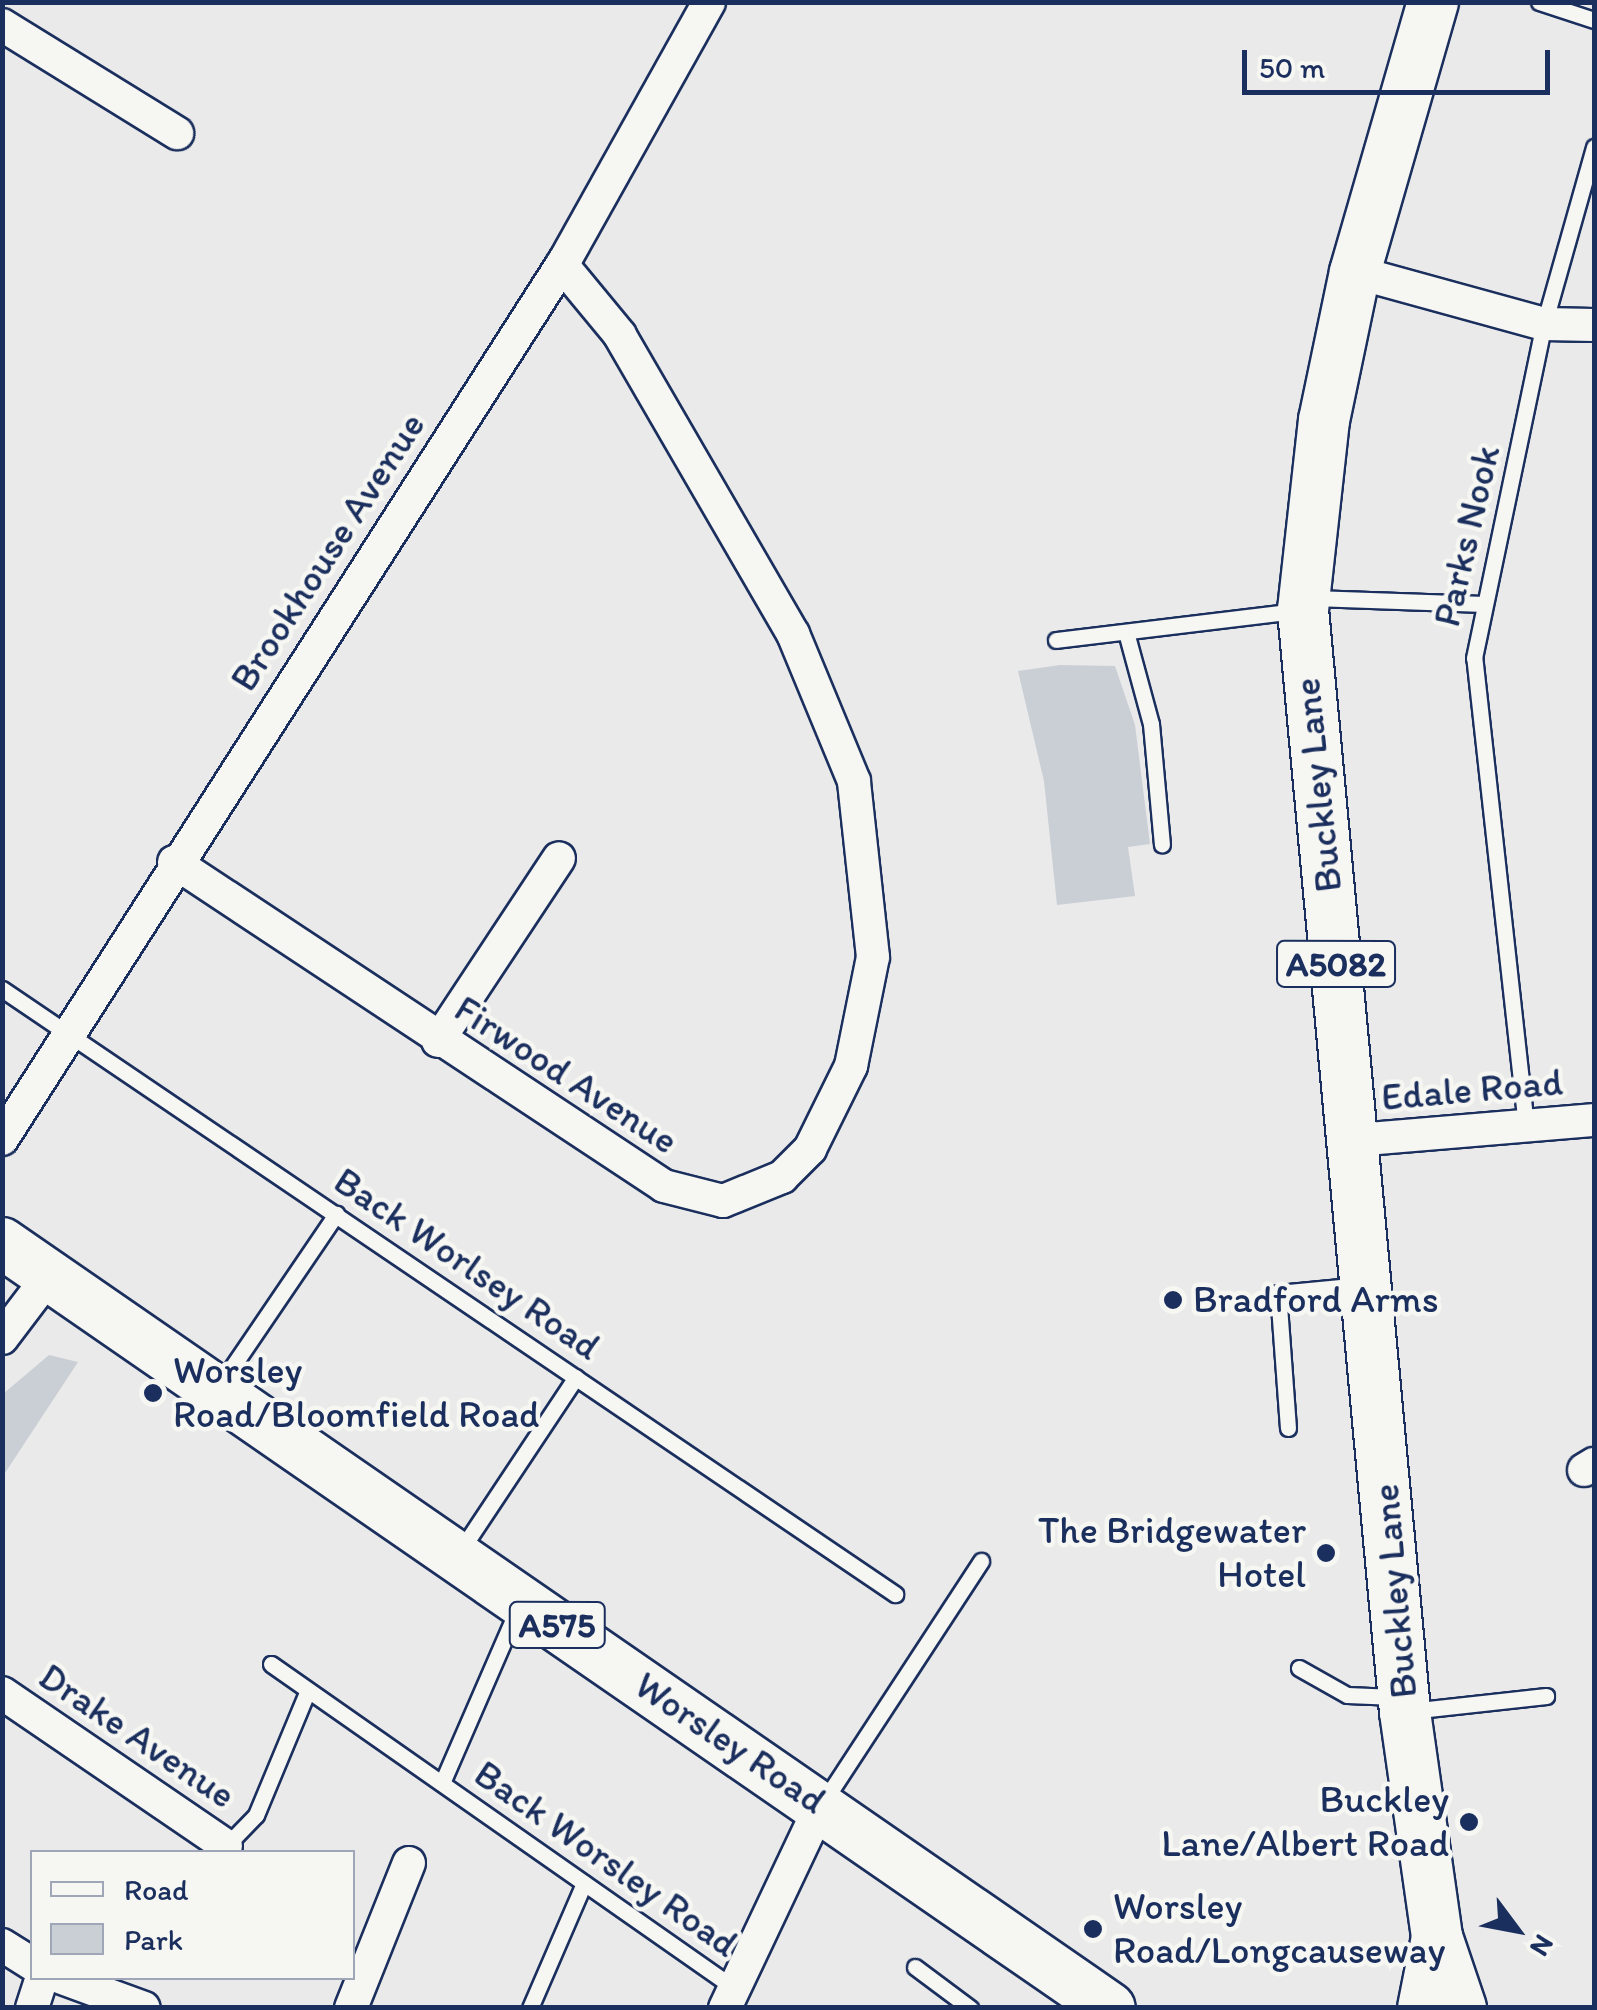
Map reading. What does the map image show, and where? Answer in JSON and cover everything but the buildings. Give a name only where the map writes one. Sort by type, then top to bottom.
[{"type":"main road","name":"Buckley Lane","points":[[1433,2],[1355,272],[1324,420],[1304,604],[1404,1704],[1436,1937],[1460,2008]]},
{"type":"main road","name":"Worsley Road","points":[[2,1243],[822,1805],[1110,2008]]},
{"type":"main road","name":"Buckley Lane","points":[[1423,2008],[1436,1937]]},
{"type":"street","name":"Brookhouse Avenue","points":[[2,1139],[174,862],[562,265],[709,2]]},
{"type":"street","points":[[2,25],[177,133]]},
{"type":"street","name":"Firwood Avenue","points":[[174,862],[636,1174],[723,1200],[782,1177],[810,1148],[833,1112],[866,1010],[868,843],[834,720],[620,335],[562,265]]},
{"type":"street","points":[[1355,272],[1544,324],[1594,324]]},
{"type":"street","points":[[438,1041],[559,858]]},
{"type":"street","name":"Edale Road","points":[[1355,1140],[1594,1120]]},
{"type":"street","points":[[2,1338],[49,1276]]},
{"type":"street","name":"Drake Avenue","points":[[2,1692],[226,1846]]},
{"type":"street","points":[[730,1998],[822,1805]]},
{"type":"street","points":[[351,2008],[409,1864]]},
{"type":"street","points":[[2,1945],[30,1963]]},
{"type":"street","points":[[32,2008],[41,1980]]},
{"type":"street","points":[[67,1980],[144,2008]]},
{"type":"lane","points":[[1539,2],[1594,20]]},
{"type":"lane","name":"Parks Nook","points":[[1526,1126],[1474,658],[1544,324],[1594,147]]},
{"type":"lane","points":[[1056,640],[1304,604],[1484,604]]},
{"type":"lane","points":[[1126,632],[1151,724],[1162,845]]},
{"type":"lane","name":"Back Worlsey Road","points":[[2,988],[895,1594]]},
{"type":"lane","points":[[216,1390],[336,1214]]},
{"type":"lane","points":[[1288,1428],[1278,1294],[1368,1284]]},
{"type":"lane","points":[[456,1557],[576,1378]]},
{"type":"lane","points":[[822,1805],[981,1561]]},
{"type":"lane","name":"Back Worsley Road","points":[[442,1783],[520,1601]]},
{"type":"lane","name":"Back Worsley Road","points":[[271,1664],[584,1883],[730,1998]]},
{"type":"lane","points":[[1300,1668],[1347,1695],[1404,1704],[1546,1696]]},
{"type":"lane","points":[[226,1846],[256,1815],[308,1690]]},
{"type":"lane","points":[[530,2008],[584,1883]]},
{"type":"lane","points":[[914,1967],[970,2008]]},
{"type":"green space","points":[[1060,665],[1115,666],[1135,725],[1150,844],[1128,847],[1135,896],[1057,905],[1044,781],[1018,671]]},
{"type":"green space","points":[[49,1355],[78,1362],[3,1476],[3,1394]]},
{"type":"place","name":"Bradford Arms","points":[[1173,1300]]},
{"type":"place","name":"Worsley Road/Bloomfield Road","points":[[153,1393]]},
{"type":"place","name":"The Bridgewater Hotel","points":[[1326,1553]]},
{"type":"place","name":"Buckley Lane/Albert Road","points":[[1469,1822]]},
{"type":"place","name":"Worsley Road/Longcauseway","points":[[1093,1929]]}]
